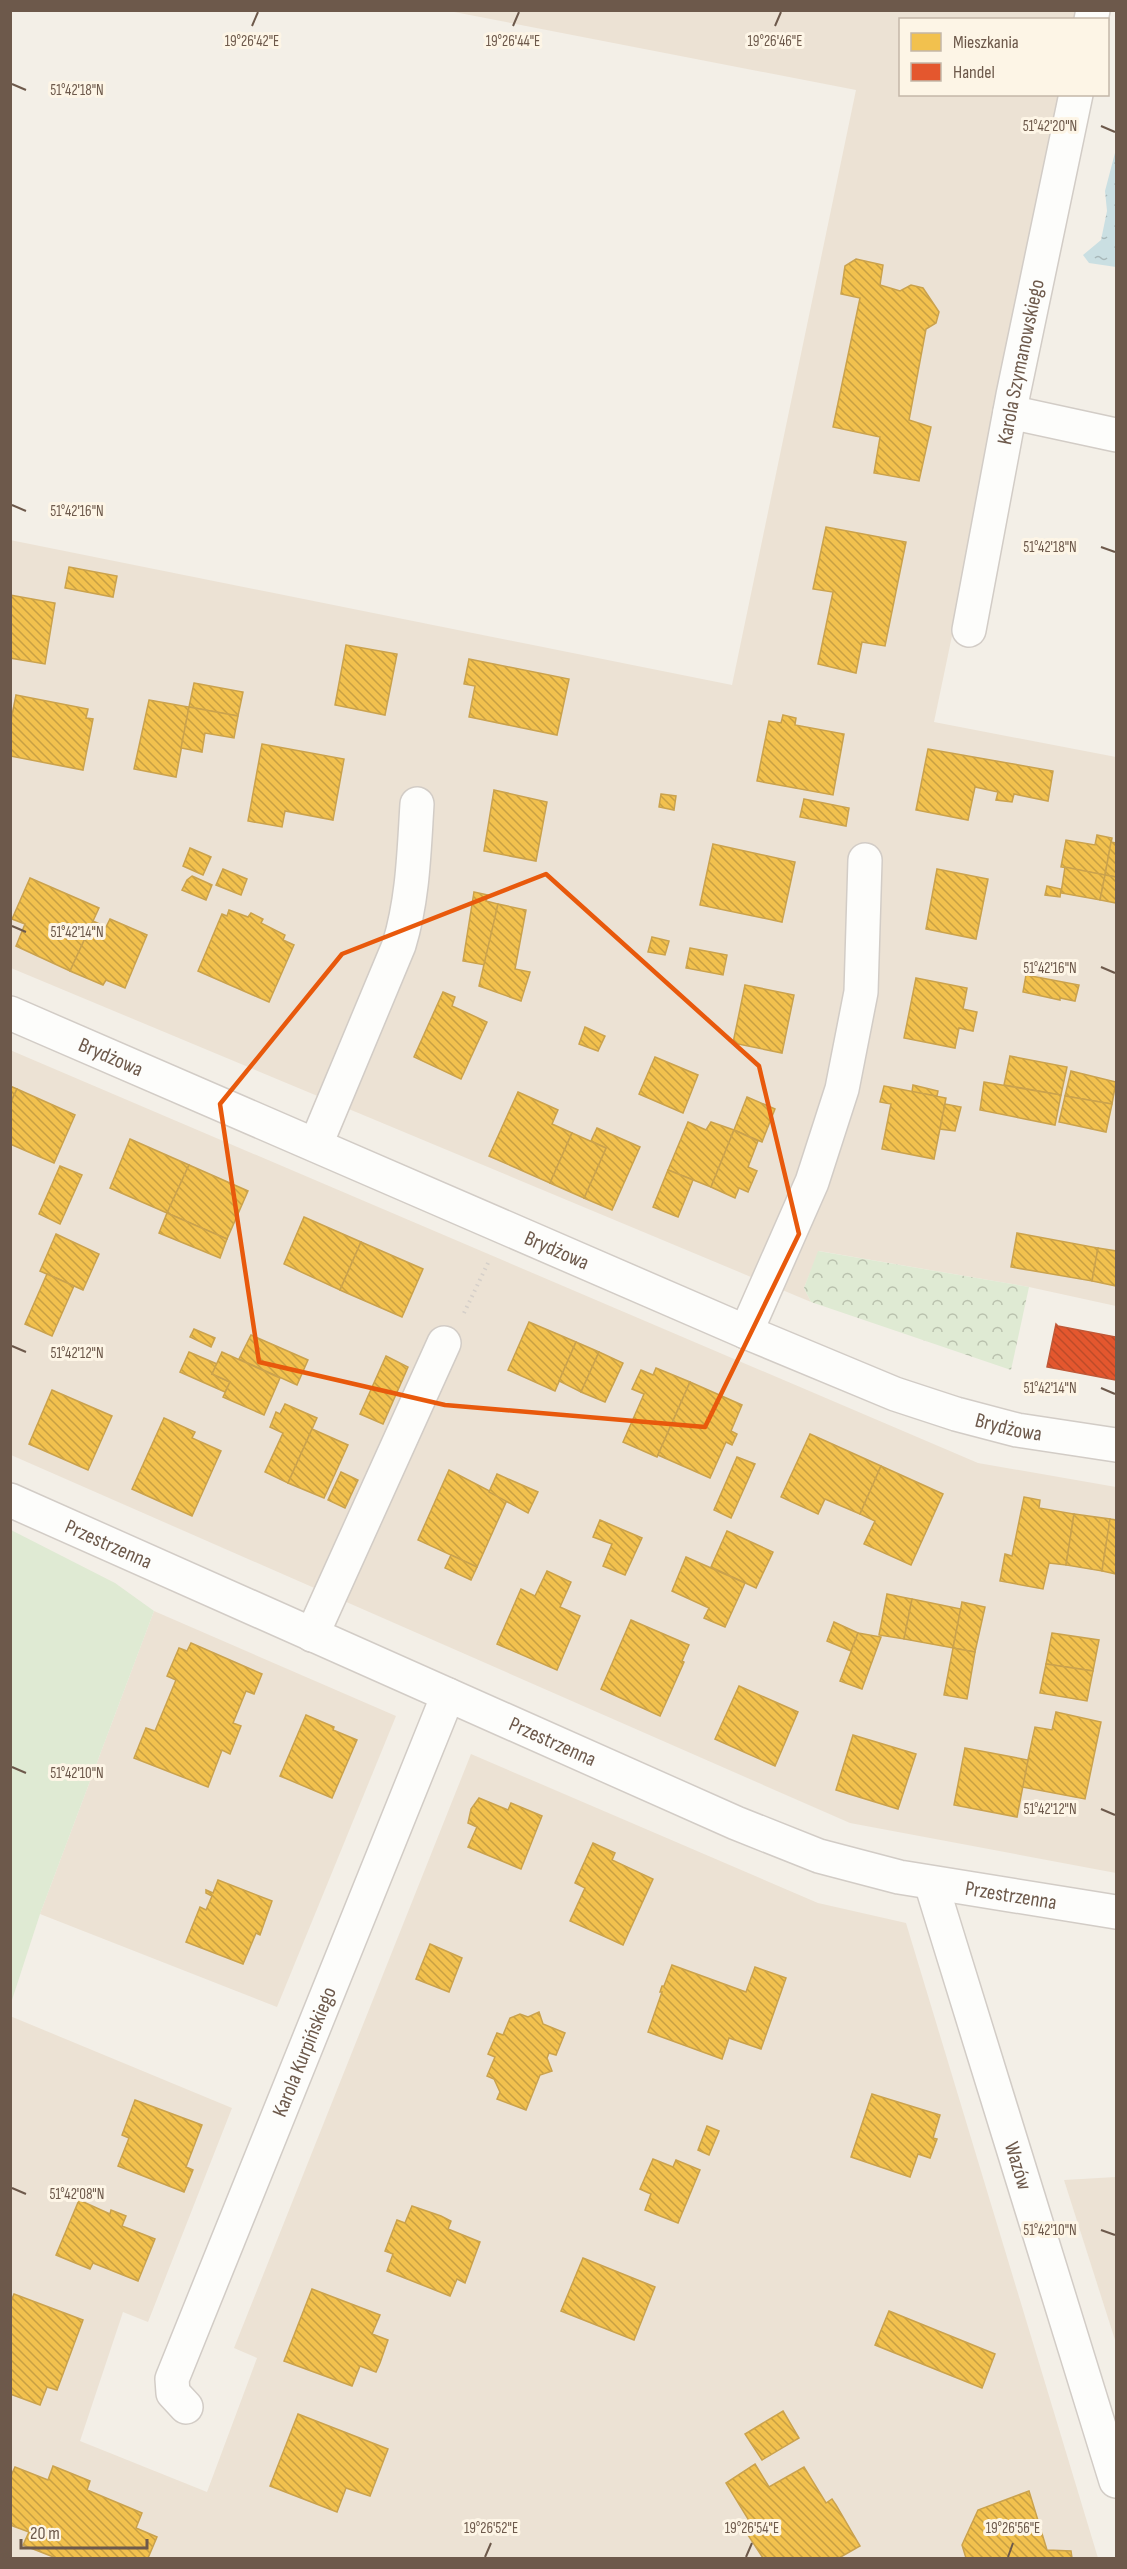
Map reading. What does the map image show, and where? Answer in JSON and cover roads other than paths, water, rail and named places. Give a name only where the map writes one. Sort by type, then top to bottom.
[{"type":"street","name":"Karola Szymanowskiego","points":[[969,630],[1010,412],[1076,96]]},
{"type":"street","points":[[1010,412],[1116,435]]},
{"type":"street","points":[[316,1144],[406,923],[411,893],[417,804]]},
{"type":"street","points":[[746,1332],[812,1182],[842,1089],[861,992],[865,860]]},
{"type":"street","name":"Brydżowa","points":[[10,1013],[746,1332],[895,1394],[956,1414],[1038,1434],[1116,1445]]},
{"type":"street","points":[[312,1635],[444,1343]]},
{"type":"street","name":"Przestrzenna","points":[[10,1500],[736,1823],[819,1856],[931,1883],[1116,1912]]},
{"type":"street","name":"Karola Kurpińskiego","points":[[186,2407],[173,2393],[172,2379],[448,1695]]},
{"type":"street","name":"Wazów","points":[[931,1883],[1116,2481]]},
{"type":"water","points":[[1116,149],[1116,267],[1089,263],[1083,255],[1101,240],[1107,211],[1105,191]]}]
